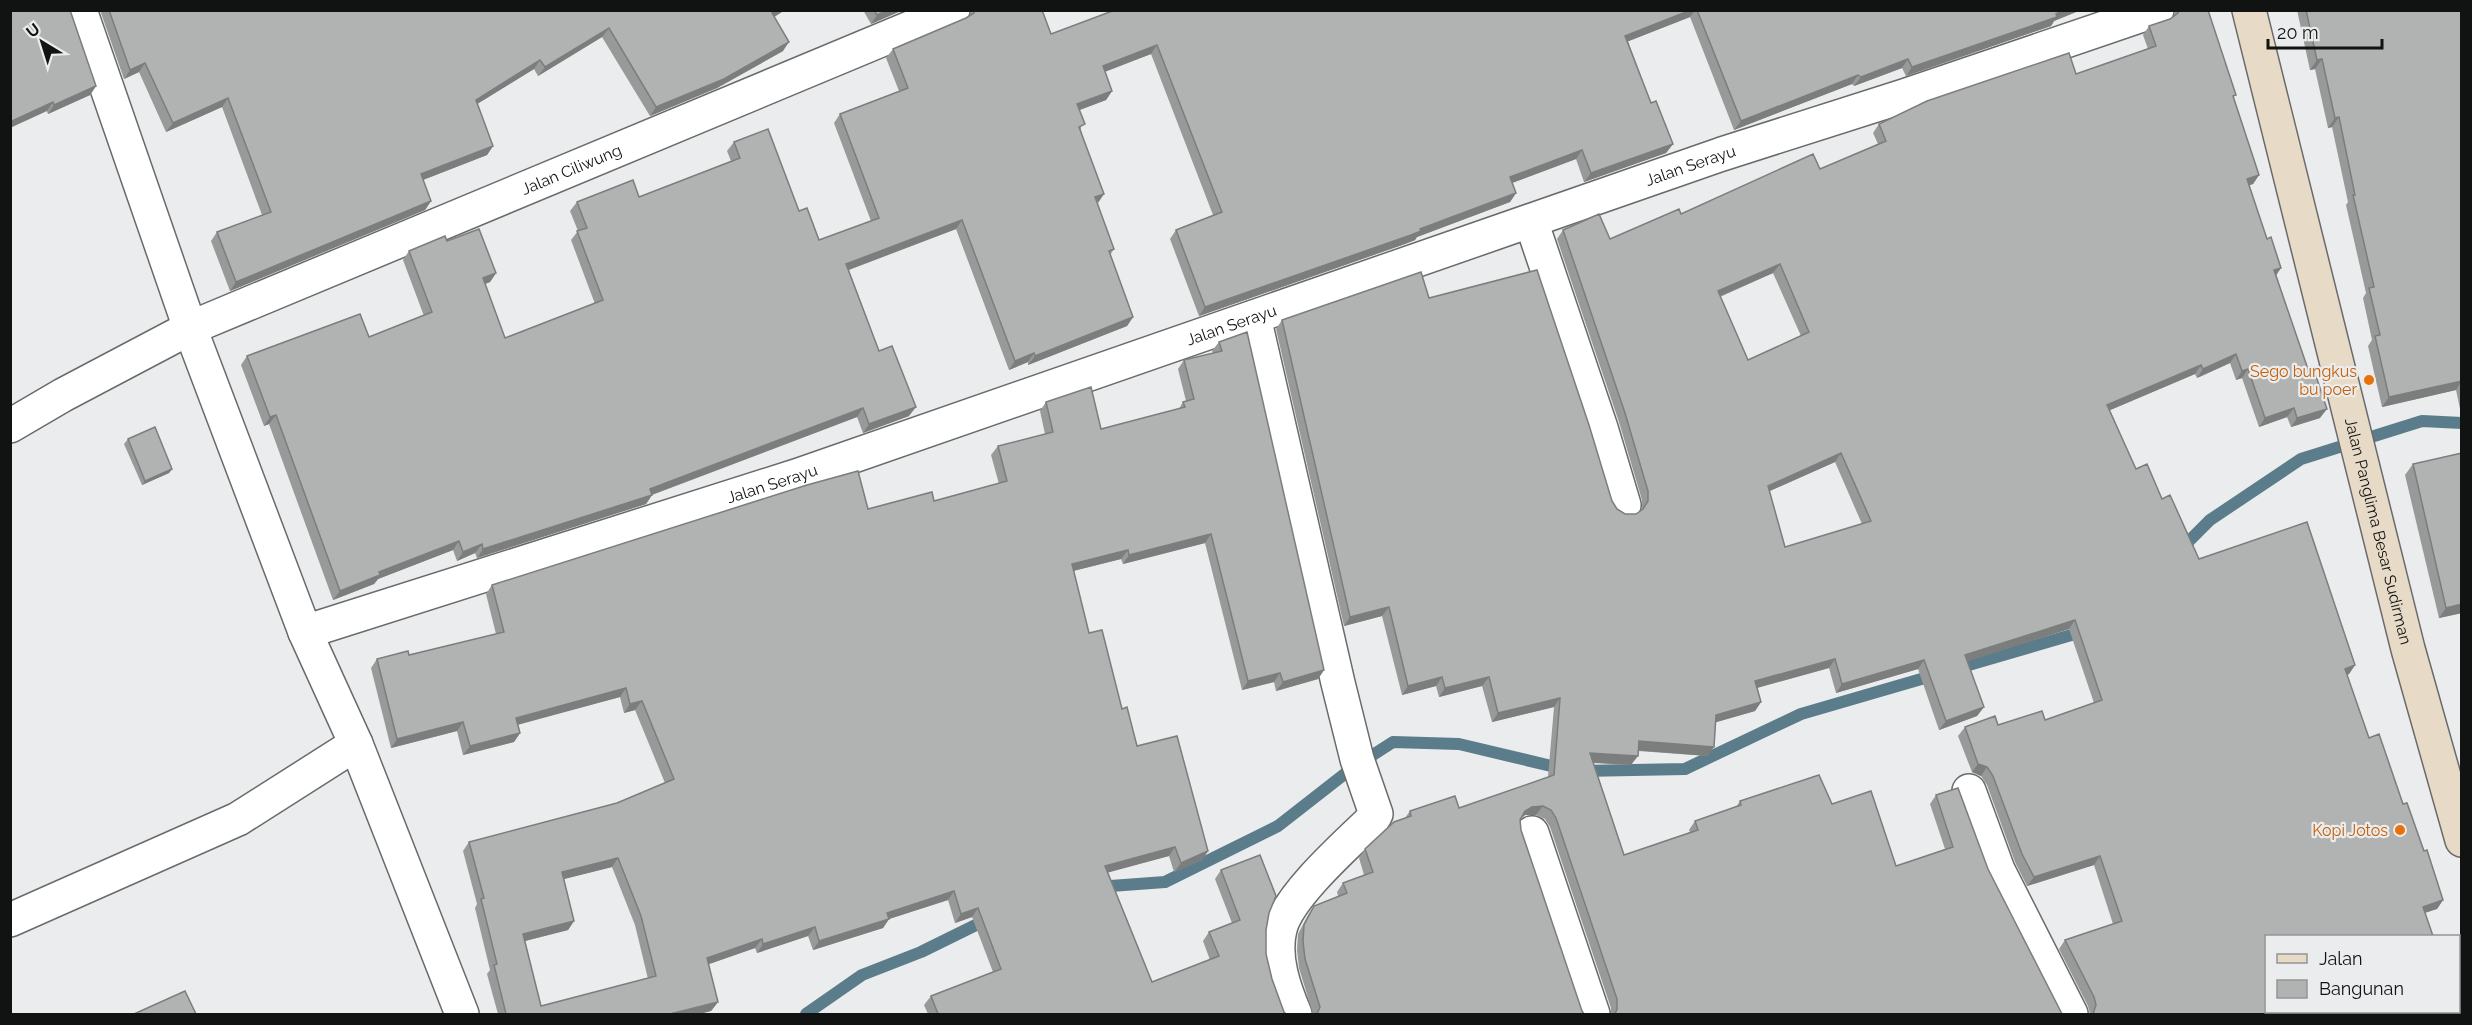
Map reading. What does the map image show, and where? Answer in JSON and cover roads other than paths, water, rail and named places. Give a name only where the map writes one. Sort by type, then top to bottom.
[{"type":"main road","name":"Jalan Panglima Besar Sudirman","points":[[2249,10],[2408,649],[2462,840]]},
{"type":"street","points":[[80,10],[190,328],[305,632],[356,744],[462,1014]]},
{"type":"street","name":"Jalan Ciliwung","points":[[10,426],[63,395],[190,328],[953,10]]},
{"type":"street","name":"Jalan Serayu","points":[[305,632],[796,476],[1722,154],[2157,10]]},
{"type":"street","points":[[1531,221],[1601,428],[1624,505]]},
{"type":"street","points":[[1254,317],[1317,596],[1357,759],[1376,814],[1306,888],[1280,926],[1278,951],[1280,968],[1295,1014]]},
{"type":"street","points":[[10,920],[238,819],[356,744]]},
{"type":"street","points":[[1969,791],[1989,851],[2071,1014]]},
{"type":"street","points":[[1532,833],[1593,1014]]},
{"type":"waterway","points":[[2179,551],[2210,520],[2301,459],[2422,421],[2462,423]]},
{"type":"waterway","points":[[1955,669],[2085,631]]},
{"type":"waterway","points":[[1581,771],[1685,769],[1801,714],[1935,675]]},
{"type":"waterway","points":[[1097,887],[1165,882],[1278,826],[1351,769],[1393,742],[1459,744],[1564,769]]},
{"type":"waterway","points":[[806,1014],[862,975],[921,952],[988,919]]},
{"type":"place","name":"Sego bungkus bu poer","points":[[2369,380]]},
{"type":"place","name":"Kopi Jotos","points":[[2400,830]]}]
